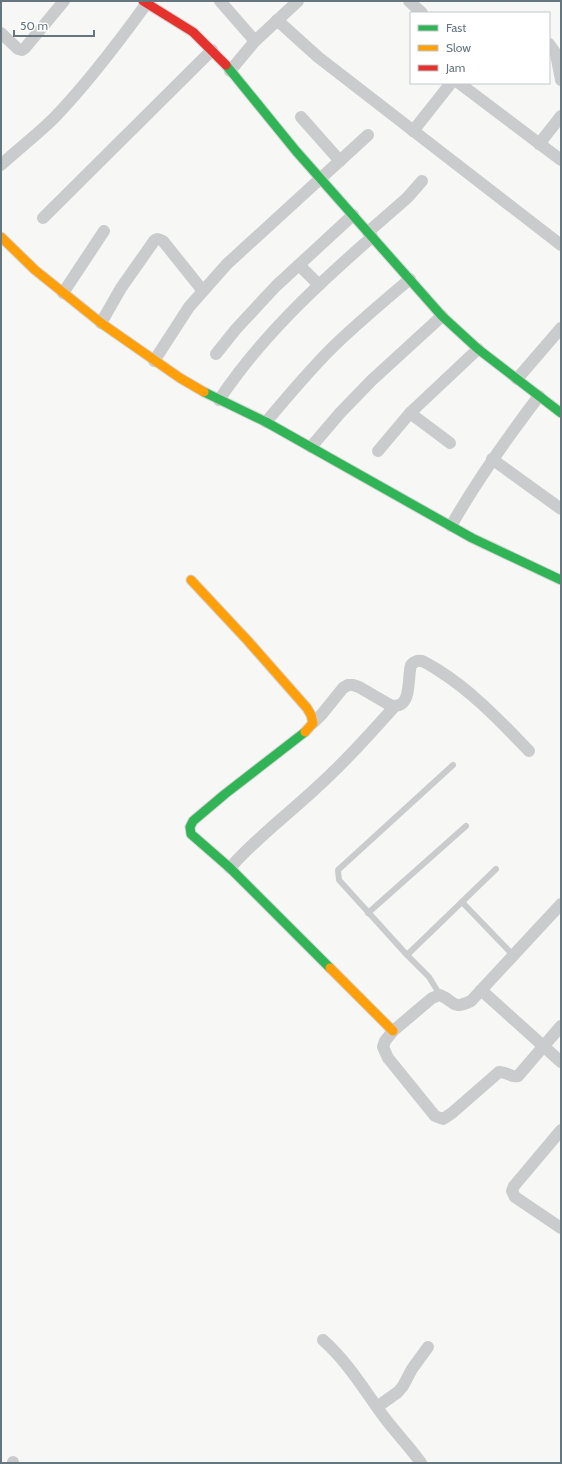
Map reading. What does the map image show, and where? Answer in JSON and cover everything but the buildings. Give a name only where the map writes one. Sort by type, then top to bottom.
[{"type":"street","points":[[1,33],[18,49],[22,50],[26,48],[64,1]]},
{"type":"street","points":[[220,1],[255,41]]},
{"type":"street","points":[[230,70],[255,41],[298,1]]},
{"type":"street","points":[[409,1],[421,12]]},
{"type":"street","points":[[2,160],[30,140],[76,94],[122,38],[145,2],[193,32],[212,50],[266,115],[442,316],[478,349],[561,413]]},
{"type":"street","points":[[276,20],[318,56],[560,242]]},
{"type":"street","points":[[550,45],[556,54],[561,80]]},
{"type":"street","points":[[43,218],[212,50]]},
{"type":"street","points":[[413,130],[450,84]]},
{"type":"street","points":[[459,84],[561,160]]},
{"type":"street","points":[[539,144],[561,116]]},
{"type":"street","points":[[301,117],[340,161]]},
{"type":"street","points":[[154,360],[189,307],[227,264],[368,136]]},
{"type":"street","points":[[219,400],[252,355],[422,181]]},
{"type":"street","points":[[216,354],[256,307],[353,215]]},
{"type":"street","points":[[62,293],[104,231]]},
{"type":"street","points":[[1,237],[35,270],[62,293],[101,323],[180,378],[219,400],[266,422],[472,538],[561,580]]},
{"type":"street","points":[[101,323],[121,288],[156,239],[163,241],[203,291]]},
{"type":"street","points":[[299,265],[319,285]]},
{"type":"street","points":[[266,422],[305,376],[336,344],[367,315],[410,279]]},
{"type":"street","points":[[311,448],[340,413],[372,380],[442,316]]},
{"type":"street","points":[[518,379],[561,328]]},
{"type":"street","points":[[378,451],[410,413],[478,349]]},
{"type":"street","points":[[450,526],[492,459],[539,396]]},
{"type":"street","points":[[410,413],[450,443]]},
{"type":"street","points":[[492,459],[561,509]]},
{"type":"street","points":[[191,580],[248,641],[307,708],[313,723]]},
{"type":"street","points":[[230,868],[256,841],[342,763],[394,706],[399,705],[406,698],[411,665],[415,662],[421,661],[446,676],[468,692],[489,709],[529,751]]},
{"type":"street","points":[[392,1031],[230,868],[192,834],[190,827],[193,820],[309,729],[343,688],[348,685],[359,687],[394,706]]},
{"type":"street","points":[[561,904],[471,1001],[462,1005],[455,1004],[440,995],[432,998],[392,1031],[383,1047],[385,1053],[435,1116],[443,1119],[499,1072],[512,1076],[518,1076],[561,1026]]},
{"type":"street","points":[[481,990],[561,1062]]},
{"type":"street","points":[[561,1130],[514,1186],[512,1191],[515,1197],[561,1228]]},
{"type":"street","points":[[323,1340],[331,1347],[422,1463]]},
{"type":"street","points":[[377,1407],[398,1392],[428,1347]]},
{"type":"lane","points":[[440,995],[429,977],[339,880],[338,870],[453,765]]},
{"type":"lane","points":[[368,913],[466,826]]},
{"type":"lane","points":[[407,955],[496,870]]},
{"type":"lane","points":[[462,902],[514,956]]},
{"type":"traffic: fast","points":[[226,65],[296,151],[442,316],[478,349],[561,413]]},
{"type":"traffic: fast","points":[[204,392],[266,422],[472,538],[561,580]]},
{"type":"traffic: fast","points":[[305,732],[225,794],[193,821],[190,827],[191,834],[230,868],[330,968]]},
{"type":"traffic: slow","points":[[1,237],[35,270],[101,323],[180,378],[204,392]]},
{"type":"traffic: slow","points":[[191,580],[248,641],[307,708],[313,723],[305,732]]},
{"type":"traffic: slow","points":[[330,968],[393,1031]]},
{"type":"traffic: jam","points":[[143,1],[193,32],[226,65]]}]
